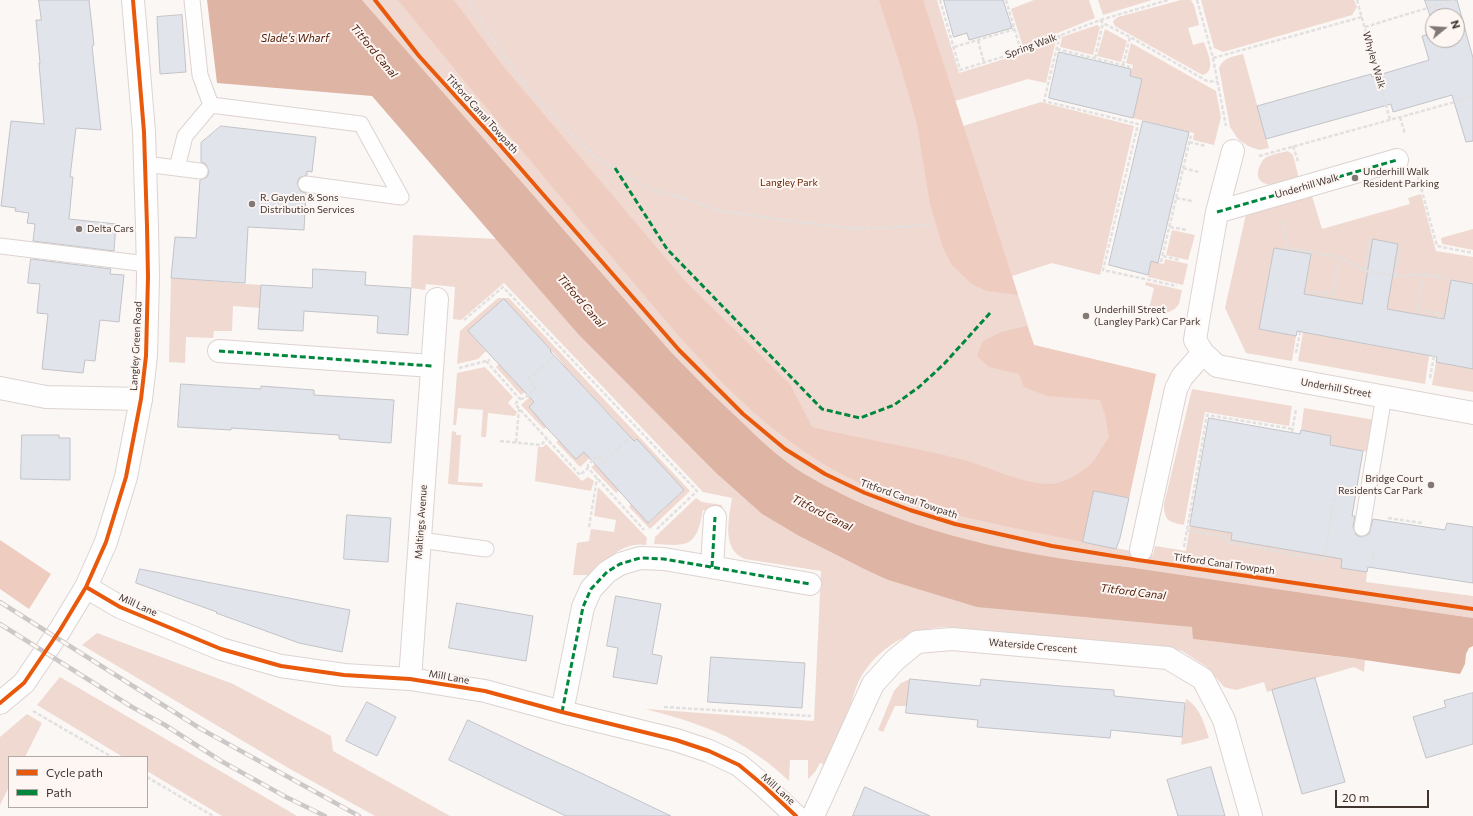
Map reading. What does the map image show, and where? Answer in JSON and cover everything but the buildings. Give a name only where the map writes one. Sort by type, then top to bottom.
[{"type":"street","name":"Langley Green Road","points":[[0,703],[24,683],[60,630],[86,587],[106,542],[123,485],[141,399],[146,356],[147,264],[145,164],[144,132],[133,0]]},
{"type":"street","name":"Underhill Street","points":[[1233,152],[1218,212],[1198,315],[1195,340],[1203,353],[1217,366],[1473,413]]},
{"type":"street","name":"Underhill Walk","points":[[1218,212],[1397,160]]},
{"type":"street","name":"Maltings Avenue","points":[[410,678],[420,540],[442,368],[437,299]]},
{"type":"street","points":[[219,350],[442,368]]},
{"type":"street","points":[[1141,550],[1176,389],[1182,376],[1203,353]]},
{"type":"street","points":[[0,388],[46,397],[141,399]]},
{"type":"street","points":[[712,567],[715,517]]},
{"type":"street","points":[[562,712],[582,607],[591,589],[607,572],[620,564],[640,558],[664,559],[810,584]]},
{"type":"street","name":"Mill Lane","points":[[86,587],[120,607],[214,646],[281,666],[344,675],[410,678],[486,691],[562,712],[676,740],[709,751],[739,766],[763,785],[796,816]]},
{"type":"street","name":"Waterside Crescent","points":[[813,816],[873,684],[895,660],[917,642],[952,638],[1168,658],[1203,679],[1224,720],[1250,816]]},
{"type":"lane","points":[[192,0],[200,75],[211,105]]},
{"type":"lane","points":[[177,168],[185,136],[211,105]]},
{"type":"lane","points":[[211,105],[361,124],[401,196],[306,184]]},
{"type":"lane","points":[[145,164],[200,171]]},
{"type":"lane","points":[[0,246],[147,264]]},
{"type":"lane","points":[[1362,528],[1384,396]]},
{"type":"lane","points":[[420,540],[486,549]]},
{"type":"path","points":[[470,0],[486,30],[512,67],[534,95],[561,124],[597,159],[652,190],[690,200],[721,211],[784,220],[858,229],[929,225]]},
{"type":"path","points":[[940,0],[954,47],[1015,29]]},
{"type":"path","points":[[1006,0],[1021,51]]},
{"type":"path","points":[[1197,0],[1213,58],[1226,128]]},
{"type":"path","points":[[1365,27],[1454,0]]},
{"type":"path","points":[[1213,58],[1362,16]]},
{"type":"path","points":[[1100,20],[1207,81],[1218,82]]},
{"type":"path","points":[[1095,58],[1103,23]]},
{"type":"path","points":[[1060,35],[1044,101],[1138,124],[1103,270],[1180,287]]},
{"type":"path","points":[[1123,65],[1130,37]]},
{"type":"path","points":[[978,40],[984,63]]},
{"type":"path","points":[[1057,49],[1130,67]]},
{"type":"path","points":[[1255,157],[1473,97]]},
{"type":"path","points":[[1400,117],[1406,137]]},
{"type":"path","points":[[1162,262],[1191,135]]},
{"type":"path","points":[[1417,177],[1437,246],[1473,253]]},
{"type":"path","points":[[1275,196],[1288,248],[1339,257],[1365,271],[1395,276],[1424,274],[1449,279]]},
{"type":"path","points":[[1365,271],[1370,240]]},
{"type":"path","points":[[1395,276],[1400,246]]},
{"type":"path","points":[[1163,256],[1185,261]]},
{"type":"path","points":[[1308,294],[1309,291],[1333,295],[1339,257]]},
{"type":"path","points":[[1424,274],[1417,310],[1440,314],[1439,318]]},
{"type":"path","points":[[462,322],[503,287],[697,491],[656,531]]},
{"type":"path","points":[[1295,359],[1300,332]]},
{"type":"path","points":[[1429,382],[1434,356]]},
{"type":"path","points":[[553,357],[529,379],[536,387],[525,398],[520,399],[515,404],[519,409],[580,475],[588,468],[588,465],[598,455],[604,462],[628,439]]},
{"type":"path","points":[[442,368],[490,360]]},
{"type":"path","points":[[486,361],[520,399]]},
{"type":"path","points":[[1184,547],[1207,415],[1292,431],[1296,408]]},
{"type":"path","points":[[516,442],[519,409]]},
{"type":"path","points":[[500,441],[542,445],[547,439]]},
{"type":"path","points":[[588,468],[645,530]]},
{"type":"path","points":[[589,527],[597,478]]},
{"type":"path","points":[[1187,530],[1228,537],[1227,542],[1324,560],[1336,488]]},
{"type":"path","points":[[1387,518],[1422,523]]},
{"type":"path","points":[[661,707],[811,716]]},
{"type":"path","points":[[32,710],[110,756]]},
{"type":"path","points":[[148,778],[213,816]]},
{"type":"green space","name":"Langley Park","points":[[362,0],[937,0],[959,73],[1014,56],[1056,40],[1046,83],[1028,79],[955,101],[963,126],[1041,102],[1134,126],[1100,275],[1052,263],[1012,276],[1034,345],[1156,374],[1129,498],[1094,491],[1083,542],[1153,555],[1155,546],[1186,551],[1190,526],[1226,532],[1232,530],[1231,540],[1266,546],[1272,537],[1270,547],[1321,555],[1356,491],[1350,530],[1347,530],[1341,568],[1367,572],[1366,582],[1473,596],[1473,618],[1021,552],[917,525],[850,498],[818,482],[769,448],[671,352]]},
{"type":"green space","points":[[1034,0],[1089,0],[1095,18],[1023,47],[1011,9]]},
{"type":"green space","points":[[1098,0],[1152,0],[1103,15]]},
{"type":"green space","points":[[1181,0],[1191,0],[1194,5],[1199,25],[1188,28],[1193,45],[1204,42],[1209,56],[1209,69],[1207,73],[1203,75],[1115,26],[1113,22],[1118,17]]},
{"type":"green space","points":[[1201,0],[1354,0],[1357,7],[1352,15],[1223,52],[1214,48]]},
{"type":"green space","points":[[1097,25],[1100,27],[1093,55],[1060,47],[1062,37]]},
{"type":"green space","points":[[1105,29],[1127,41],[1121,62],[1097,56]]},
{"type":"green space","points":[[1131,43],[1216,91],[1221,117],[1214,145],[1193,140],[1194,133],[1133,118],[1142,80],[1130,76],[1133,65],[1126,63]]},
{"type":"green space","points":[[1243,54],[1269,148],[1259,150],[1248,146],[1238,139],[1230,127],[1219,68],[1226,60]]},
{"type":"green space","points":[[1288,151],[1293,155],[1299,179],[1277,185],[1264,183],[1261,181],[1258,172],[1264,159],[1272,155]]},
{"type":"green space","points":[[1421,194],[1436,251],[1473,257],[1473,284],[1451,280],[1444,319],[1304,294],[1311,254],[1274,248],[1259,329],[1296,336],[1292,361],[1246,353],[1225,308],[1246,214],[1312,196],[1322,229],[1410,204],[1408,198]],"holes":[[[1373,239],[1398,244],[1393,273],[1368,269]]]},
{"type":"green space","points":[[1473,229],[1473,250],[1442,244],[1441,238]]},
{"type":"green space","points":[[1172,230],[1195,235],[1188,260],[1166,255]]},
{"type":"green space","points":[[413,235],[497,239],[578,334],[716,473],[762,514],[799,536],[868,571],[888,580],[946,597],[1193,627],[1193,639],[1365,660],[1364,672],[1354,667],[1267,692],[1264,682],[1236,690],[1224,687],[1207,667],[1182,651],[1168,647],[949,627],[924,630],[890,645],[872,662],[859,681],[848,712],[825,765],[820,763],[815,772],[808,779],[808,760],[790,760],[789,781],[759,756],[725,736],[687,721],[645,709],[814,721],[821,571],[745,559],[737,555],[732,548],[728,533],[732,498],[703,492],[504,283],[461,320],[453,319],[455,287],[426,284],[425,290],[411,288]]},
{"type":"green space","points":[[1165,259],[1188,264],[1183,285],[1148,277],[1151,261],[1164,264]]},
{"type":"green space","points":[[171,278],[261,285],[260,308],[233,306],[232,331],[214,331],[213,338],[186,337],[185,363],[169,362]]},
{"type":"green space","points":[[1146,282],[1182,290],[1179,304],[1169,312],[1156,314],[1148,313],[1154,288],[1145,285]]},
{"type":"green space","points":[[498,298],[509,298],[690,491],[650,529],[629,507],[631,504],[649,523],[684,490],[636,439],[634,441],[619,491],[616,493],[591,467],[631,438],[622,428],[580,467],[556,442],[559,440],[576,459],[616,421],[568,370],[529,407],[547,426],[544,429],[521,405],[564,365],[553,352],[524,379],[531,387],[521,395],[496,367],[499,364],[516,383],[551,350],[504,299],[468,331],[486,351],[478,359],[457,364],[460,331]]},
{"type":"green space","points":[[1303,332],[1429,356],[1425,384],[1298,361]]},
{"type":"green space","points":[[1436,362],[1473,369],[1473,392],[1432,385]]},
{"type":"green space","points":[[485,367],[513,397],[508,403],[517,412],[515,416],[488,413],[486,437],[481,437],[483,410],[458,408],[456,425],[453,425],[457,373]]},
{"type":"green space","points":[[1192,389],[1292,406],[1289,426],[1205,412],[1184,525],[1168,520],[1164,510],[1164,504]]},
{"type":"green space","points":[[1304,408],[1375,420],[1369,452],[1330,445],[1331,436],[1301,430]]},
{"type":"green space","points":[[452,431],[456,432],[456,435],[461,435],[458,482],[483,483],[482,487],[448,484]]},
{"type":"green space","points":[[546,444],[582,481],[588,477],[594,481],[591,491],[535,481],[538,447],[543,447]]},
{"type":"green space","points":[[598,487],[647,538],[646,545],[630,546],[622,549],[608,558],[590,575],[573,575],[577,543],[589,541],[591,529],[614,532],[616,520],[594,516]]},
{"type":"green space","points":[[696,498],[702,502],[722,505],[722,513],[703,510],[697,532],[689,542],[675,545],[654,544],[655,537]]},
{"type":"green space","points":[[97,633],[233,684],[331,736],[333,751],[450,816],[375,816],[290,769],[82,645]]},
{"type":"green space","points":[[60,677],[297,816],[222,816],[148,772],[148,756],[121,756],[37,705]]},
{"type":"green space","points":[[910,679],[907,706],[895,706],[883,732],[878,730],[894,691],[901,683]]},
{"type":"green space","points":[[1186,699],[1195,706],[1198,711],[1209,738],[1181,745]]},
{"type":"green space","points":[[27,714],[42,723],[26,756],[8,756],[8,789],[0,805],[0,737]]},
{"type":"shaded area","points":[[398,0],[454,0],[502,65],[685,281],[790,384],[812,427],[964,460],[1036,483],[1058,483],[1066,480],[1081,472],[1092,463],[1109,437],[1105,415],[1100,400],[1047,396],[1024,387],[1019,374],[989,367],[977,356],[983,341],[1001,332],[1027,326],[1034,345],[1156,374],[1129,498],[1094,491],[1083,542],[970,518],[914,503],[860,483],[822,463],[787,439],[754,412],[693,352],[556,192]]},
{"type":"shaded area","points":[[879,0],[923,0],[1018,295],[987,291],[972,284],[952,265],[943,248],[930,204],[917,124]]},
{"type":"shaded area","points":[[0,540],[51,574],[29,609],[0,589]]},
{"type":"water","points":[[207,0],[362,0],[671,352],[769,448],[818,482],[850,498],[917,525],[1021,552],[1473,618],[1473,646],[1469,648],[1466,654],[1465,664],[1460,674],[1351,658],[1193,639],[1192,627],[977,607],[888,580],[799,536],[762,514],[716,473],[578,334],[372,96],[217,83]]},
{"type":"railway","points":[[0,602],[201,729],[359,816]]},
{"type":"railway","points":[[0,624],[221,761],[286,797],[325,816]]},
{"type":"marked path","points":[[1217,212],[1397,160]]},
{"type":"marked path","points":[[615,168],[667,249],[822,409],[860,418],[894,405],[919,387],[944,364],[990,313]]},
{"type":"marked path","points":[[219,351],[432,366]]},
{"type":"marked path","points":[[712,567],[715,517]]},
{"type":"marked path","points":[[562,712],[583,607],[591,589],[607,572],[620,564],[640,558],[664,559],[810,584]]},
{"type":"cycle path","points":[[0,703],[24,683],[60,630],[86,587],[106,542],[126,477],[141,399],[146,356],[148,277],[147,226],[144,132],[133,0]]},
{"type":"cycle path","name":"Titford Canal Towpath","points":[[375,0],[419,56],[500,145],[679,350],[743,414],[785,449],[825,474],[865,493],[910,510],[955,524],[1052,546],[1473,609]]},
{"type":"cycle path","points":[[86,587],[120,607],[221,649],[281,666],[344,675],[410,679],[485,691],[562,712],[676,740],[709,751],[739,765],[796,816]]},
{"type":"place","name":"Underhill Walk Resident Parking","points":[[1355,178]]},
{"type":"place","name":"R. Gayden & Sons Distribution Services","points":[[252,204]]},
{"type":"place","name":"Delta Cars","points":[[79,229]]},
{"type":"place","name":"Underhill Street (Langley Park) Car Park","points":[[1086,316]]},
{"type":"place","name":"Bridge Court Residents Car Park","points":[[1431,485]]},
{"type":"water label","name":"Slade's Wharf","points":[[295,38]]},
{"type":"water label","name":"Titford Canal","points":[[374,51]]},
{"type":"water label","name":"Titford Canal","points":[[581,301]]},
{"type":"water label","name":"Titford Canal","points":[[822,513]]},
{"type":"water label","name":"Titford Canal","points":[[1133,592]]}]
